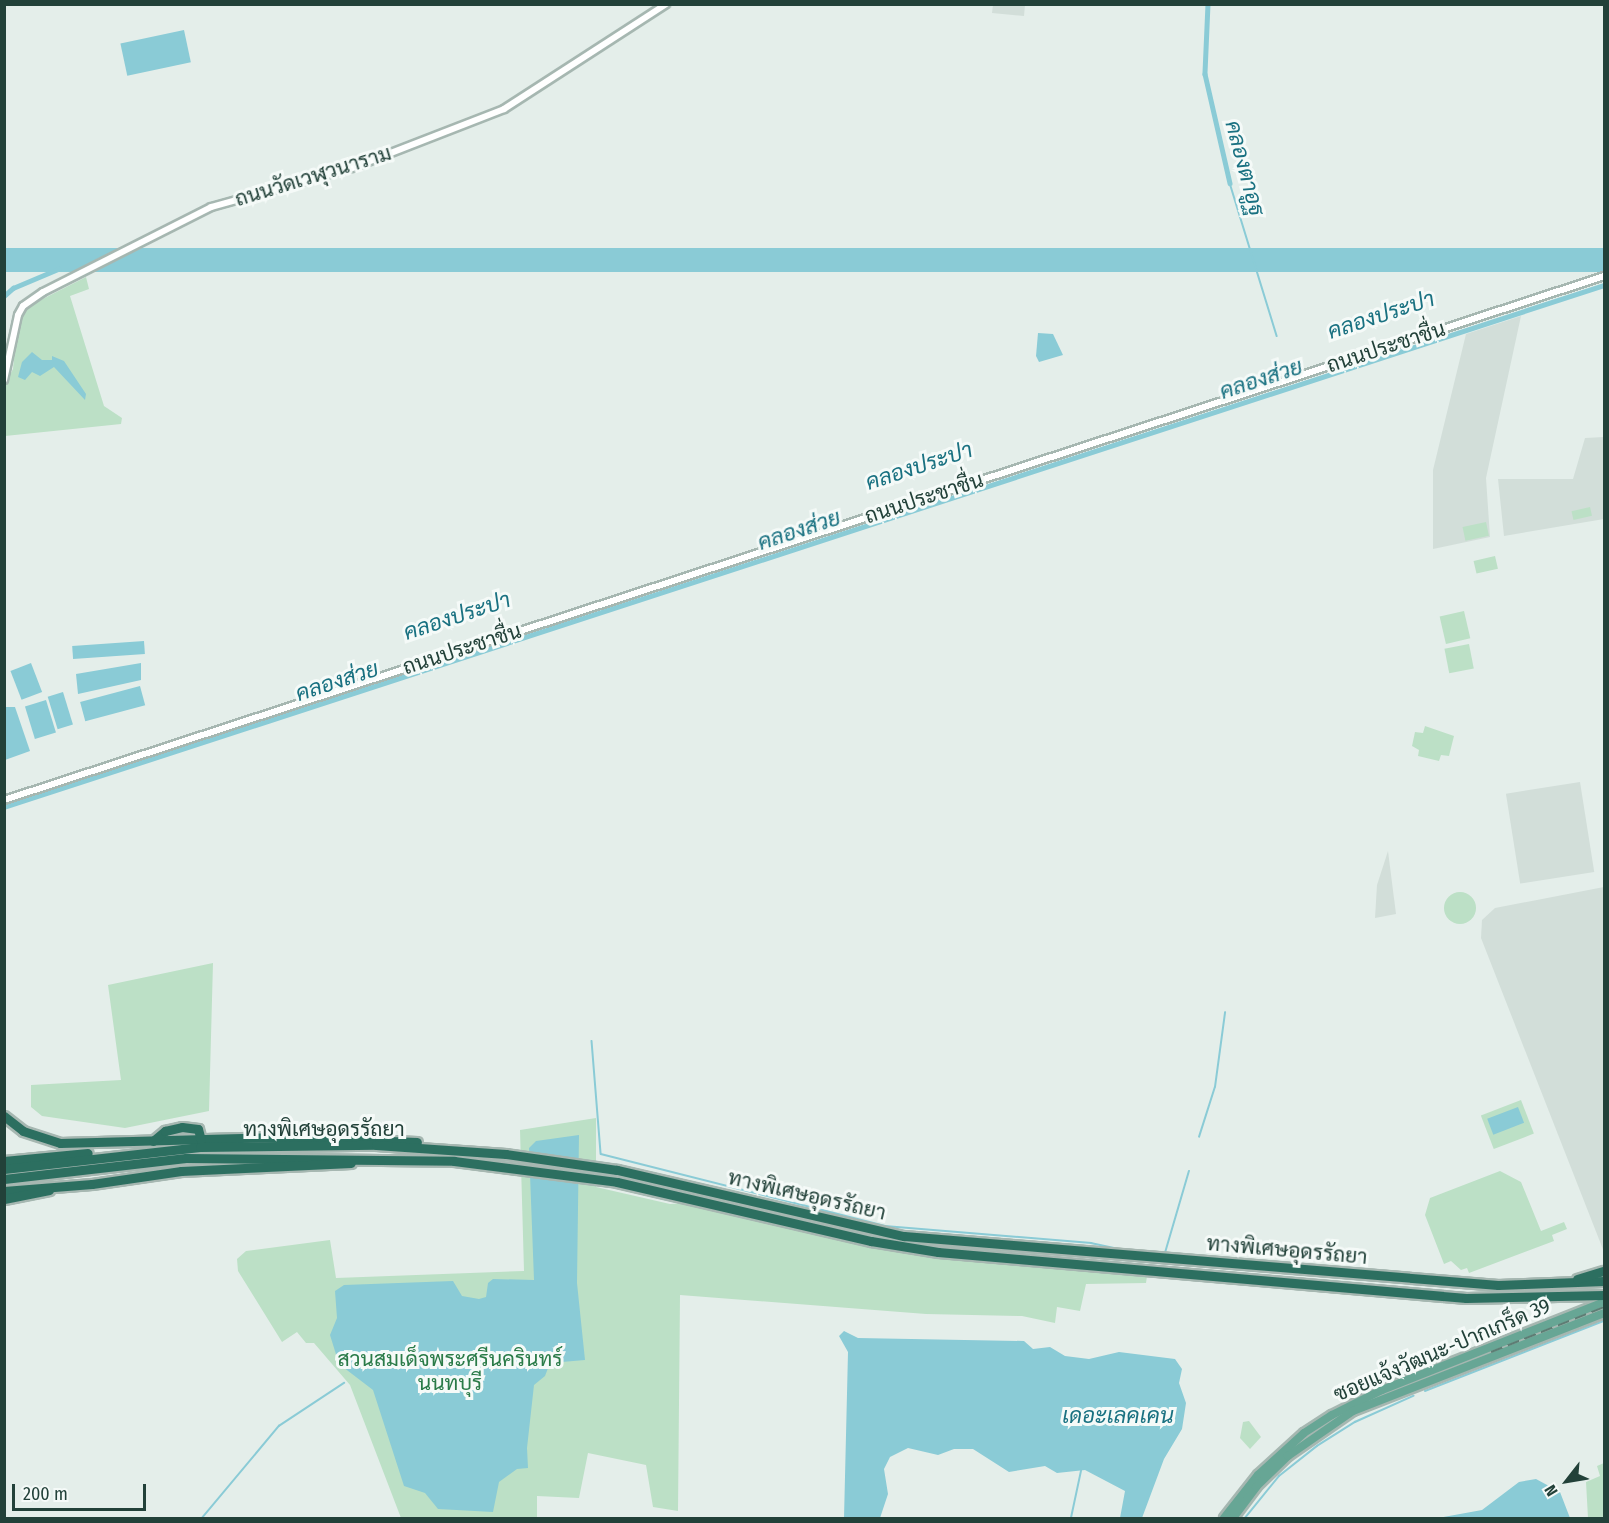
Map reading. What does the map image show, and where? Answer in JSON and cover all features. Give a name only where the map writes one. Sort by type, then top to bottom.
[{"type":"highway","points":[[4,1116],[23,1131],[60,1143],[278,1137],[396,1139],[506,1154]]},
{"type":"highway","points":[[4,1161],[128,1150],[157,1142],[165,1131],[182,1127],[198,1129],[201,1140]]},
{"type":"highway","name":"ทางพิเศษอุดรรัถยา","points":[[4,1169],[200,1147],[376,1145],[506,1154],[617,1170],[904,1236],[1366,1275],[1542,1286],[1605,1281]]},
{"type":"highway","name":"ทางพิเศษอุดรรัถยา","points":[[4,1179],[186,1158],[386,1158],[503,1165],[617,1182],[871,1241],[938,1252],[1466,1298],[1605,1295]]},
{"type":"highway","points":[[4,1198],[63,1186],[181,1170],[350,1163],[386,1158]]},
{"type":"highway","points":[[4,1191],[32,1186],[63,1186]]},
{"type":"highway","points":[[1542,1286],[1605,1271]]},
{"type":"main road","name":"ซอยแจ้งวัฒนะ-ปากเกร็ด 39","points":[[1224,1518],[1258,1475],[1304,1433],[1332,1415],[1382,1390],[1605,1302]]},
{"type":"main road","name":"ซอยแจ้งวัฒนะ-ปากเกร็ด 39","points":[[1233,1518],[1256,1487],[1288,1456],[1353,1411],[1605,1313]]},
{"type":"street","name":"ถนนวัดเวฬุวนาราม","points":[[4,380],[18,315],[23,306],[43,292],[211,207],[352,168],[504,110],[666,4]]},
{"type":"street","name":"ถนนประชาชื่น","points":[[4,800],[1605,276]]},
{"type":"shaded area","points":[[993,5],[1025,5],[1024,16],[992,13]]},
{"type":"shaded area","points":[[1521,316],[1486,478],[1490,537],[1433,549],[1433,470],[1466,334]]},
{"type":"shaded area","points":[[1604,437],[1604,519],[1504,536],[1498,479],[1573,479],[1585,438]]},
{"type":"shaded area","points":[[1580,782],[1594,872],[1520,884],[1506,794]]},
{"type":"shaded area","points":[[1388,851],[1396,914],[1375,918],[1377,885]]},
{"type":"shaded area","points":[[1604,887],[1604,1252],[1481,938],[1482,920],[1495,908]]},
{"type":"green space","points":[[86,277],[89,289],[70,296],[104,406],[122,418],[121,424],[5,436],[4,386],[13,369],[17,327],[25,308]]},
{"type":"green space","points":[[1590,507],[1592,516],[1574,520],[1571,511]]},
{"type":"green space","points":[[1486,522],[1489,536],[1465,541],[1463,527]]},
{"type":"green space","points":[[1495,556],[1498,569],[1476,574],[1474,561]]},
{"type":"green space","points":[[1464,611],[1470,638],[1446,644],[1440,617]]},
{"type":"green space","points":[[1469,644],[1474,669],[1449,673],[1444,649]]},
{"type":"green space","points":[[1425,726],[1454,736],[1449,756],[1441,755],[1439,761],[1418,756],[1419,750],[1412,746],[1415,732],[1423,733]]},
{"type":"green space","points":[[1460,892],[1472,896],[1476,908],[1472,920],[1460,924],[1448,920],[1444,908],[1448,896]]},
{"type":"green space","points":[[213,963],[209,1111],[125,1128],[42,1116],[31,1107],[31,1085],[121,1080],[108,985]]},
{"type":"green space","points":[[1521,1100],[1534,1134],[1494,1149],[1481,1115]]},
{"type":"green space","points":[[596,1118],[596,1187],[670,1204],[689,1203],[881,1249],[1064,1265],[1147,1276],[1146,1283],[1086,1284],[1080,1311],[1057,1307],[1055,1323],[1022,1316],[926,1314],[680,1295],[678,1511],[653,1507],[646,1465],[588,1453],[579,1498],[537,1496],[537,1518],[401,1518],[350,1385],[314,1343],[306,1343],[297,1332],[282,1342],[238,1271],[237,1259],[246,1251],[330,1240],[336,1278],[524,1271],[520,1130]]},
{"type":"green space","points":[[1500,1171],[1521,1182],[1541,1231],[1564,1222],[1567,1229],[1552,1235],[1554,1241],[1469,1273],[1467,1268],[1461,1270],[1451,1261],[1444,1264],[1425,1215],[1430,1198]]},
{"type":"green space","points":[[1249,1421],[1261,1437],[1250,1449],[1240,1438],[1243,1422]]},
{"type":"green space","points":[[1604,1463],[1604,1518],[1588,1518],[1586,1482],[1600,1476],[1597,1466]]},
{"type":"water","points":[[184,30],[191,62],[127,76],[120,44]]},
{"type":"water","points":[[4,248],[1604,248],[1604,272],[4,272]]},
{"type":"water","points":[[1038,333],[1053,334],[1063,355],[1039,362],[1036,356]]},
{"type":"water","points":[[32,352],[42,360],[52,360],[52,356],[64,361],[86,394],[85,400],[54,367],[40,376],[32,372],[25,380],[18,377],[22,362]]},
{"type":"water","points":[[144,641],[145,654],[73,659],[72,646]]},
{"type":"water","points":[[31,663],[42,692],[22,700],[10,671]]},
{"type":"water","points":[[141,663],[141,680],[78,694],[76,674]]},
{"type":"water","points":[[140,686],[145,705],[85,721],[80,702]]},
{"type":"water","points":[[63,692],[73,725],[58,729],[48,697]]},
{"type":"water","points":[[46,700],[56,733],[35,739],[25,706]]},
{"type":"water","points":[[5,707],[15,707],[30,751],[5,760]]},
{"type":"water","points":[[1518,1107],[1524,1123],[1493,1135],[1487,1119]]},
{"type":"water","name":"สวนสมเด็จพระศรีนครินทร์ นนทบุรี","points":[[579,1135],[577,1283],[585,1360],[550,1363],[545,1376],[534,1385],[527,1448],[528,1468],[517,1469],[499,1482],[493,1512],[438,1509],[425,1493],[404,1486],[373,1390],[339,1364],[330,1335],[337,1318],[335,1291],[344,1285],[453,1281],[462,1296],[479,1299],[486,1297],[488,1283],[493,1279],[534,1280],[529,1148],[536,1141]]},
{"type":"water","name":"เดอะเลคเคน","points":[[844,1331],[858,1338],[1024,1341],[1033,1349],[1050,1347],[1065,1356],[1089,1359],[1119,1352],[1175,1359],[1182,1369],[1179,1383],[1186,1403],[1182,1429],[1164,1459],[1142,1518],[1120,1518],[1125,1491],[1085,1470],[1057,1473],[1045,1466],[1009,1472],[973,1449],[954,1449],[938,1455],[908,1448],[890,1457],[884,1469],[888,1494],[880,1518],[844,1518],[848,1352],[839,1336]]},
{"type":"water","points":[[1536,1479],[1560,1492],[1570,1518],[1438,1518],[1482,1510],[1519,1482]]},
{"type":"waterway","name":"คลองตาอูฐ","points":[[1208,4],[1205,74],[1230,183]]},
{"type":"waterway","name":"คลองตาอูฐ","points":[[1230,183],[1277,336]]},
{"type":"waterway","points":[[4,296],[13,288],[58,269]]},
{"type":"waterway","name":"คลองส่วย","points":[[4,807],[1604,285]]},
{"type":"waterway","points":[[1199,1137],[1215,1087],[1225,1013]]},
{"type":"waterway","points":[[592,1041],[601,1154],[885,1226],[1091,1243],[1124,1250]]},
{"type":"waterway","points":[[1165,1253],[1189,1171]]},
{"type":"waterway","points":[[1425,1391],[1604,1321]]},
{"type":"waterway","points":[[202,1518],[279,1426],[344,1383]]},
{"type":"waterway","points":[[1245,1518],[1279,1476],[1317,1446],[1355,1422],[1413,1396]]},
{"type":"waterway","points":[[1071,1518],[1081,1471]]},
{"type":"railway","points":[[1491,1352],[1604,1307]]},
{"type":"water label","name":"คลองประปา","points":[[1381,315]]},
{"type":"water label","name":"คลองประปา","points":[[919,466]]},
{"type":"water label","name":"คลองประปา","points":[[457,616]]}]
